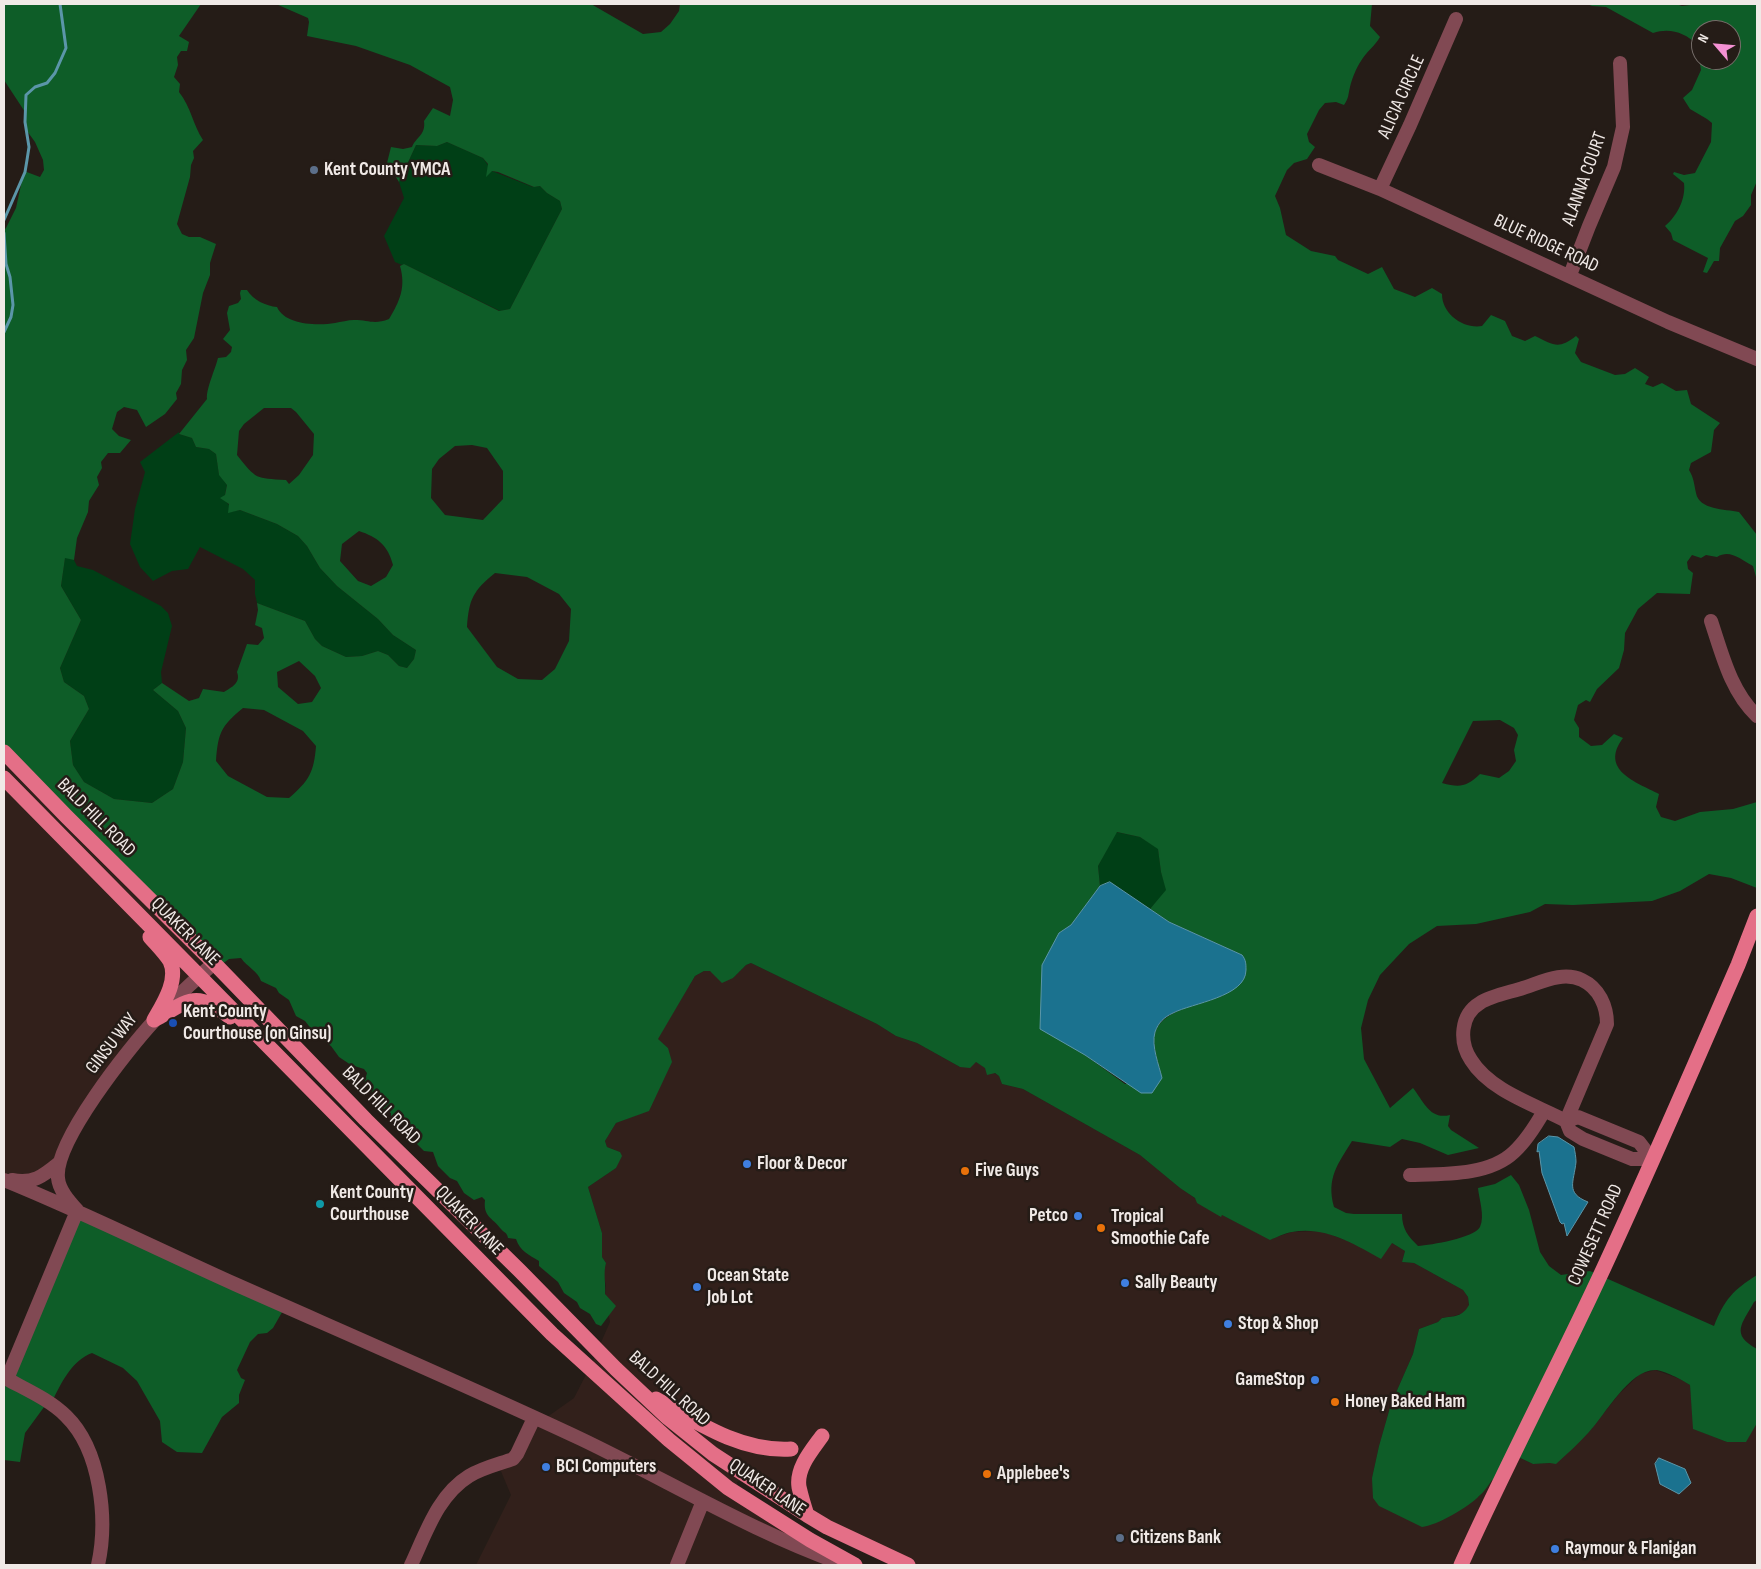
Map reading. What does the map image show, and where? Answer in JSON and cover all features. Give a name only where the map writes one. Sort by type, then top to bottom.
[{"type":"main road","name":"BALD HILL ROAD","points":[[4,752],[214,963],[366,1120],[520,1271],[631,1384],[668,1418],[712,1454],[742,1474]]},
{"type":"main road","name":"QUAKER LANE","points":[[4,778],[552,1334],[669,1440],[728,1488],[810,1540],[855,1565]]},
{"type":"main road","points":[[90,864],[170,961],[172,974],[170,988],[154,1020]]},
{"type":"main road","name":"COWESETT ROAD","points":[[1461,1565],[1593,1292],[1741,958],[1757,916]]},
{"type":"main road","points":[[154,1020],[185,1003],[200,1000],[214,1005],[271,1048]]},
{"type":"main road","points":[[631,1384],[700,1424],[737,1442],[778,1450],[791,1449]]},
{"type":"main road","points":[[807,1515],[799,1485],[801,1472],[806,1460],[822,1436]]},
{"type":"main road","name":"QUAKER LANE","points":[[742,1474],[807,1515],[908,1565]]},
{"type":"street","name":"ALICIA CIRCLE","points":[[1380,189],[1456,19]]},
{"type":"street","name":"ALANNA COURT","points":[[1570,275],[1614,167],[1623,127],[1620,63]]},
{"type":"street","name":"BLUE RIDGE ROAD","points":[[1319,165],[1380,189],[1570,275],[1668,322],[1757,358]]},
{"type":"street","points":[[1711,621],[1734,684],[1750,710],[1757,716]]},
{"type":"street","name":"GINSU WAY","points":[[4,1179],[32,1180],[41,1177],[58,1163],[73,1132],[92,1100],[154,1020],[214,963]]},
{"type":"street","points":[[1652,1159],[1632,1159],[1583,1139],[1570,1131],[1566,1121],[1607,1024],[1603,1001],[1586,982],[1562,976],[1481,1002],[1468,1015],[1462,1036],[1465,1048],[1475,1066],[1513,1096],[1566,1121],[1578,1117],[1640,1142],[1652,1159]]},
{"type":"street","points":[[1410,1175],[1458,1174],[1495,1163],[1514,1152],[1534,1128],[1544,1111]]},
{"type":"street","points":[[58,1163],[59,1184],[77,1211],[6,1379],[49,1402],[66,1415],[77,1428],[85,1443],[96,1473],[100,1493],[101,1537],[98,1565]]},
{"type":"street","name":"QUAKER LANE","points":[[4,1179],[534,1418],[630,1463],[703,1501],[823,1557],[847,1565]]},
{"type":"street","points":[[411,1565],[440,1504],[451,1491],[470,1476],[512,1459],[518,1454],[534,1418]]},
{"type":"street","points":[[677,1565],[703,1501]]},
{"type":"shaded area","points":[[4,751],[204,956],[161,1015],[158,1015],[55,1166],[38,1177],[4,1178]]},
{"type":"shaded area","points":[[751,963],[877,1024],[896,1036],[917,1043],[960,1067],[976,1062],[999,1076],[1002,1084],[1023,1089],[1140,1155],[1180,1188],[1221,1216],[1270,1239],[1292,1232],[1321,1231],[1345,1240],[1392,1243],[1405,1251],[1402,1262],[1414,1263],[1463,1290],[1468,1297],[1469,1306],[1464,1313],[1442,1318],[1438,1322],[1419,1329],[1413,1354],[1391,1404],[1372,1478],[1478,1497],[1514,1455],[1533,1464],[1550,1463],[1589,1432],[1619,1394],[1640,1374],[1655,1370],[1680,1379],[1690,1385],[1694,1429],[1727,1442],[1757,1423],[1757,1565],[912,1565],[739,1481],[737,1482],[738,1486],[862,1565],[476,1565],[511,1495],[500,1469],[532,1421],[543,1420],[574,1398],[610,1322],[603,1273],[606,1263],[602,1257],[602,1233],[588,1187],[616,1168],[620,1152],[607,1147],[605,1141],[616,1123],[649,1110],[668,1048],[657,1039],[695,976],[704,971],[710,971],[733,978],[746,965]]},
{"type":"green space","points":[[4,4],[201,4],[179,36],[189,42],[187,51],[181,51],[177,57],[178,65],[174,77],[180,84],[179,92],[203,140],[193,151],[194,158],[190,177],[177,224],[182,234],[189,237],[200,237],[216,244],[210,263],[210,275],[203,293],[194,338],[186,350],[187,360],[182,370],[181,384],[176,393],[177,399],[165,414],[146,427],[137,410],[124,407],[117,412],[112,429],[119,436],[131,440],[120,453],[108,453],[101,462],[102,468],[97,477],[99,485],[89,501],[88,512],[77,538],[74,560],[65,558],[61,586],[81,620],[60,668],[64,682],[84,696],[89,709],[70,741],[73,765],[84,782],[114,799],[152,803],[173,789],[183,762],[186,728],[178,711],[153,690],[162,683],[189,701],[199,698],[203,689],[224,692],[233,686],[238,679],[237,672],[247,644],[258,645],[264,638],[262,628],[255,625],[258,610],[257,603],[305,621],[315,639],[322,646],[346,657],[362,656],[378,651],[388,655],[399,666],[407,668],[414,659],[416,650],[393,635],[378,619],[337,586],[320,568],[307,546],[298,536],[277,524],[240,510],[228,513],[229,504],[220,498],[225,495],[227,485],[219,475],[216,454],[209,449],[196,447],[192,438],[179,434],[207,399],[209,385],[218,358],[226,357],[231,352],[232,347],[223,339],[230,330],[227,313],[229,306],[238,303],[241,299],[241,290],[247,290],[260,302],[277,307],[287,318],[302,323],[319,324],[352,320],[384,321],[389,319],[399,300],[402,287],[400,266],[404,264],[499,311],[510,309],[562,209],[560,201],[540,186],[534,187],[492,171],[486,177],[488,164],[483,158],[447,142],[437,146],[416,145],[399,182],[387,163],[391,147],[403,149],[412,147],[424,130],[424,121],[433,108],[450,116],[453,100],[450,87],[410,65],[356,46],[307,36],[308,18],[276,4],[591,4],[643,34],[661,32],[670,24],[679,11],[680,4],[1372,4],[1370,26],[1380,37],[1357,67],[1348,98],[1344,105],[1336,102],[1325,103],[1319,110],[1307,134],[1309,142],[1315,147],[1307,159],[1294,163],[1287,170],[1275,196],[1280,208],[1286,235],[1311,251],[1335,256],[1338,260],[1368,274],[1382,267],[1394,289],[1415,297],[1432,288],[1442,294],[1443,301],[1450,314],[1455,319],[1468,325],[1482,326],[1491,315],[1505,321],[1512,336],[1525,341],[1535,336],[1552,344],[1560,345],[1576,336],[1579,339],[1575,353],[1581,362],[1615,375],[1625,374],[1635,368],[1649,377],[1645,384],[1653,387],[1662,383],[1676,391],[1687,390],[1691,404],[1720,423],[1714,430],[1711,452],[1691,463],[1689,470],[1698,499],[1702,503],[1713,508],[1739,512],[1757,535],[1757,575],[1756,577],[1753,566],[1731,554],[1717,557],[1706,555],[1701,558],[1692,555],[1687,562],[1688,569],[1693,573],[1690,594],[1657,593],[1638,609],[1625,633],[1624,650],[1619,668],[1597,689],[1590,702],[1586,700],[1578,705],[1574,720],[1579,728],[1579,737],[1591,746],[1602,745],[1614,734],[1623,738],[1617,749],[1615,759],[1618,767],[1623,774],[1659,794],[1656,807],[1661,817],[1675,821],[1700,812],[1733,809],[1757,802],[1757,888],[1731,878],[1709,874],[1680,891],[1652,901],[1573,905],[1545,904],[1530,912],[1476,924],[1437,926],[1409,944],[1380,975],[1368,1000],[1361,1028],[1364,1059],[1390,1108],[1413,1088],[1432,1112],[1443,1116],[1450,1115],[1448,1126],[1451,1130],[1479,1148],[1448,1155],[1420,1143],[1402,1139],[1390,1147],[1352,1141],[1338,1164],[1332,1179],[1331,1188],[1334,1207],[1346,1213],[1354,1214],[1402,1214],[1406,1232],[1418,1246],[1432,1244],[1461,1238],[1476,1231],[1480,1227],[1482,1218],[1478,1188],[1495,1184],[1511,1175],[1519,1185],[1529,1210],[1540,1252],[1549,1266],[1561,1275],[1590,1271],[1714,1326],[1730,1296],[1757,1275],[1757,1300],[1754,1302],[1741,1328],[1743,1338],[1757,1349],[1757,1423],[1746,1442],[1727,1442],[1693,1429],[1690,1385],[1663,1372],[1655,1370],[1645,1372],[1627,1385],[1589,1432],[1556,1464],[1533,1464],[1514,1455],[1498,1483],[1492,1480],[1483,1493],[1468,1505],[1444,1519],[1422,1527],[1379,1506],[1373,1498],[1372,1478],[1391,1404],[1413,1354],[1419,1329],[1438,1322],[1442,1318],[1464,1312],[1469,1305],[1468,1297],[1463,1290],[1414,1263],[1402,1262],[1405,1251],[1392,1243],[1381,1259],[1328,1234],[1304,1231],[1292,1232],[1270,1240],[1222,1215],[1221,1217],[1197,1203],[1195,1198],[1140,1155],[1023,1089],[1002,1084],[999,1076],[995,1073],[987,1075],[985,1068],[976,1062],[970,1068],[960,1067],[917,1043],[896,1036],[877,1024],[751,963],[746,965],[733,978],[722,983],[710,971],[704,971],[695,976],[658,1039],[668,1048],[672,1062],[649,1111],[616,1123],[605,1141],[607,1147],[620,1152],[622,1156],[616,1168],[588,1187],[602,1233],[602,1257],[606,1263],[605,1294],[616,1306],[601,1326],[596,1324],[590,1314],[580,1308],[577,1302],[564,1293],[558,1282],[539,1266],[539,1261],[522,1250],[516,1239],[508,1238],[485,1210],[485,1200],[482,1197],[474,1200],[464,1193],[457,1181],[450,1178],[438,1166],[433,1152],[424,1151],[408,1135],[407,1126],[395,1117],[391,1117],[391,1113],[380,1107],[374,1099],[375,1096],[364,1084],[367,1073],[364,1069],[351,1065],[339,1057],[331,1046],[316,1035],[305,1021],[296,1016],[289,1000],[279,993],[276,988],[261,981],[257,974],[241,958],[229,959],[214,970],[4,751],[4,230],[16,208],[24,171],[40,177],[44,170],[43,160],[35,142],[27,131],[25,112],[4,80]],"holes":[[[264,408],[291,408],[314,434],[313,455],[299,475],[289,484],[286,480],[262,478],[253,473],[237,455],[239,431],[244,424]],[[472,445],[487,448],[503,471],[503,499],[483,520],[445,515],[431,498],[432,469],[439,459],[455,446]],[[359,531],[381,543],[388,552],[393,565],[386,577],[371,586],[358,581],[340,561],[342,544]],[[495,573],[527,577],[559,594],[571,609],[569,641],[555,669],[542,680],[518,679],[497,667],[467,627],[473,596]],[[299,661],[315,676],[321,688],[312,702],[298,704],[278,687],[277,672]],[[243,708],[264,710],[303,731],[316,746],[314,763],[306,781],[289,798],[267,797],[228,776],[216,761],[218,743],[222,731],[230,720]],[[1500,720],[1514,728],[1518,735],[1514,750],[1516,761],[1509,771],[1499,778],[1480,774],[1471,782],[1458,786],[1442,783],[1473,721]],[[1117,832],[1140,837],[1158,849],[1166,890],[1150,909],[1169,922],[1242,955],[1222,996],[1170,1015],[1156,1030],[1154,1045],[1162,1078],[1125,1084],[1085,1055],[1059,933],[1071,925],[1100,886],[1098,866]]]},
{"type":"green space","points":[[1587,4],[1676,4],[1682,6],[1698,4],[1757,4],[1757,181],[1751,195],[1751,205],[1743,216],[1735,221],[1720,248],[1719,261],[1714,261],[1707,273],[1703,272],[1708,258],[1673,240],[1671,233],[1665,226],[1677,212],[1684,195],[1684,183],[1673,174],[1674,172],[1684,175],[1695,173],[1711,142],[1712,123],[1690,109],[1683,98],[1692,90],[1701,70],[1741,70],[1741,20],[1691,20],[1691,40],[1677,32],[1659,31],[1653,33],[1606,7]]},
{"type":"green space","points":[[447,142],[483,158],[492,171],[533,187],[540,186],[560,201],[562,209],[510,309],[500,311],[404,264],[395,262],[384,236],[404,198],[399,182],[416,145],[437,146]]},
{"type":"green space","points":[[179,432],[179,434],[192,438],[196,447],[209,449],[216,454],[219,474],[227,485],[224,499],[229,505],[229,512],[240,510],[277,524],[298,536],[307,546],[320,568],[337,586],[378,619],[393,635],[416,650],[414,659],[407,668],[399,666],[388,655],[378,651],[362,656],[346,657],[322,646],[315,639],[305,621],[257,603],[255,580],[243,569],[200,547],[188,569],[172,571],[153,581],[140,567],[130,544],[135,509],[145,472],[140,462]]},
{"type":"green space","points":[[65,557],[74,560],[77,566],[93,570],[161,606],[168,613],[172,626],[161,672],[162,683],[153,690],[178,711],[186,728],[183,762],[173,789],[152,803],[114,799],[84,782],[73,765],[70,741],[89,709],[84,696],[64,682],[60,668],[81,620],[61,586]]},
{"type":"green space","points":[[1116,832],[1140,837],[1158,848],[1161,872],[1167,890],[1150,909],[1110,882],[1100,886],[1098,866]]},
{"type":"green space","points":[[76,1212],[285,1307],[273,1328],[267,1333],[258,1334],[250,1342],[237,1370],[241,1378],[245,1380],[239,1395],[239,1403],[222,1417],[202,1453],[177,1452],[162,1442],[160,1421],[137,1381],[123,1368],[92,1353],[78,1361],[63,1381],[52,1402],[47,1403],[25,1433],[20,1462],[4,1460],[4,1378]]},
{"type":"water","points":[[1110,882],[1169,922],[1242,955],[1246,962],[1244,979],[1237,987],[1217,998],[1173,1013],[1164,1018],[1160,1023],[1155,1032],[1154,1043],[1162,1078],[1152,1093],[1141,1093],[1085,1055],[1040,1029],[1042,965],[1059,933],[1071,925],[1100,886]]},
{"type":"water","points":[[1549,1136],[1558,1137],[1574,1147],[1576,1162],[1573,1181],[1574,1191],[1581,1199],[1588,1202],[1567,1236],[1564,1223],[1560,1222],[1542,1173],[1539,1151],[1537,1152],[1538,1144]]},
{"type":"water","points":[[1659,1458],[1685,1469],[1691,1483],[1679,1494],[1660,1484],[1655,1464]]},
{"type":"waterway","points":[[4,220],[25,172],[29,147],[25,122],[26,95],[35,87],[47,83],[55,73],[66,48],[60,4]]},
{"type":"waterway","points":[[4,233],[6,264],[10,277],[13,305],[11,317],[4,332]]},
{"type":"place","name":"Kent County YMCA","points":[[314,170]]},
{"type":"place","name":"Kent County Courthouse (on Ginsu)","points":[[173,1023]]},
{"type":"place","name":"Floor & Decor","points":[[747,1164]]},
{"type":"place","name":"Five Guys","points":[[965,1171]]},
{"type":"place","name":"Kent County Courthouse","points":[[320,1204]]},
{"type":"place","name":"Petco","points":[[1078,1216]]},
{"type":"place","name":"Tropical Smoothie Cafe","points":[[1101,1228]]},
{"type":"place","name":"Sally Beauty","points":[[1125,1283]]},
{"type":"place","name":"Ocean State Job Lot","points":[[697,1287]]},
{"type":"place","name":"Stop & Shop","points":[[1228,1324]]},
{"type":"place","name":"GameStop","points":[[1315,1380]]},
{"type":"place","name":"Honey Baked Ham","points":[[1335,1402]]},
{"type":"place","name":"BCI Computers","points":[[546,1467]]},
{"type":"place","name":"Applebee's","points":[[987,1474]]},
{"type":"place","name":"Citizens Bank","points":[[1120,1538]]},
{"type":"place","name":"Raymour & Flanigan","points":[[1555,1549]]}]
